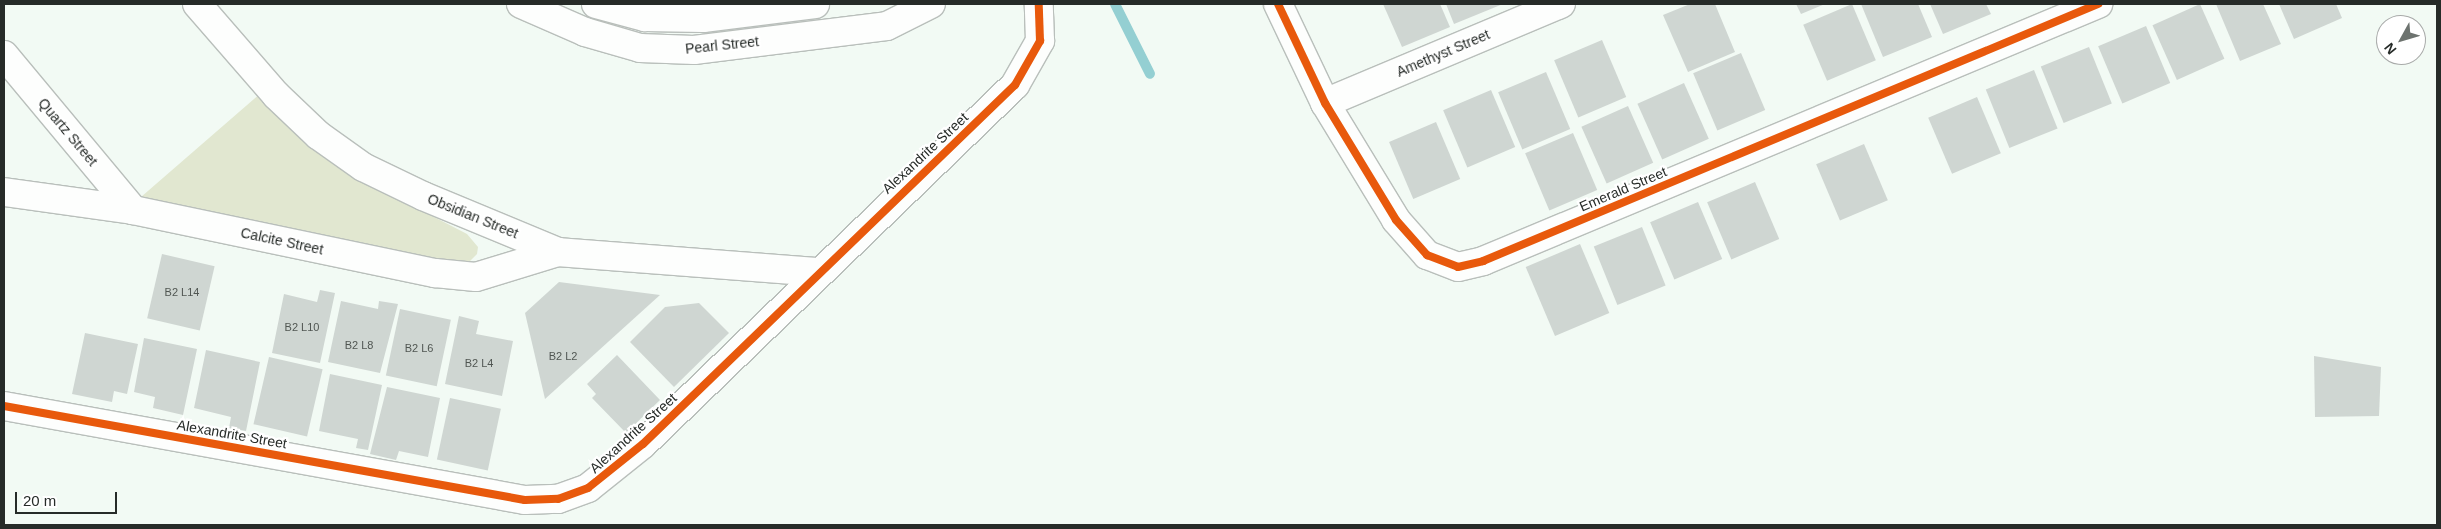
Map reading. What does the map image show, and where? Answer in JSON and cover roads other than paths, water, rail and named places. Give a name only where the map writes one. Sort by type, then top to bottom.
[{"type":"street","name":"Obsidian Street","points":[[197,4],[276,95],[318,135],[363,167],[558,252],[818,272]]},
{"type":"street","name":"Pearl Street","points":[[521,4],[585,32],[640,48],[694,50],[887,26],[925,4]]},
{"type":"street","name":"Pearl Street","points":[[596,4],[646,17],[703,18],[815,4]]},
{"type":"street","points":[[1015,4],[1039,4]]},
{"type":"street","name":"Alexandrite Street","points":[[4,406],[525,500],[558,498],[588,488],[643,444],[818,272],[1015,85],[1040,41],[1039,4]]},
{"type":"street","name":"Emerald Street","points":[[1278,4],[1325,103],[1412,241],[1427,255],[1458,266],[1482,262],[2098,4]]},
{"type":"street","name":"Amethyst Street","points":[[1325,103],[1561,4]]},
{"type":"street","name":"Quartz Street","points":[[4,55],[133,210]]},
{"type":"street","name":"Calcite Street","points":[[4,192],[133,210],[435,273],[476,277],[558,252]]},
{"type":"waterway","points":[[1115,4],[1150,74]]}]
